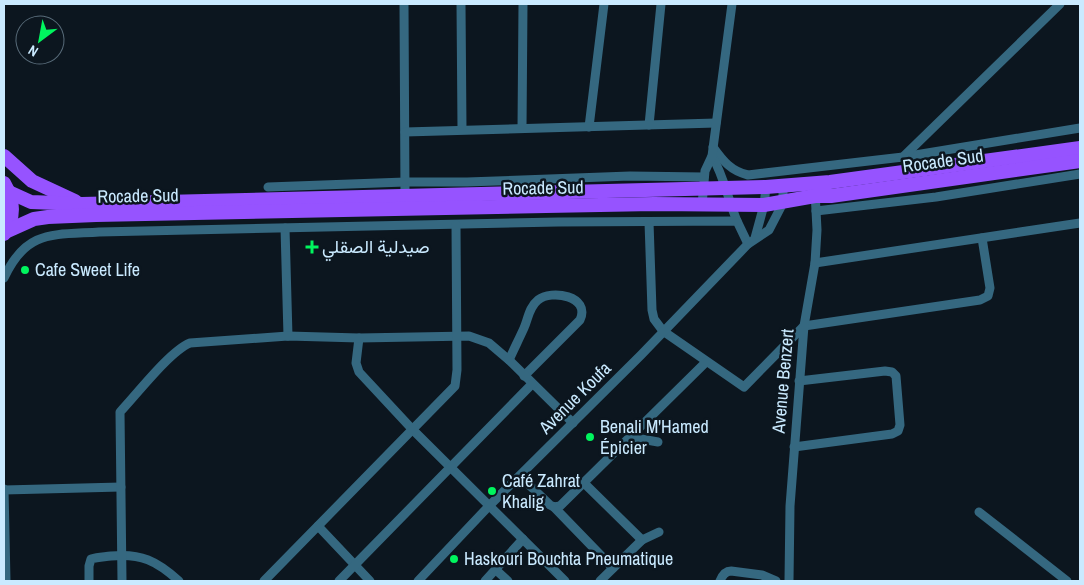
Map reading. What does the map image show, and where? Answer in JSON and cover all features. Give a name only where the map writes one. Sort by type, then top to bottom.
[{"type":"highway","name":"Rocade Sud","points":[[5,233],[34,220],[67,216],[546,206],[764,205],[783,202],[815,190],[871,177],[1080,148]]},
{"type":"highway","points":[[4,156],[32,180],[48,190],[82,204]]},
{"type":"highway","name":"Rocade Sud","points":[[6,188],[31,202],[82,204],[550,194],[703,182],[724,188],[783,186],[815,190],[831,196],[1080,161]]},
{"type":"highway","points":[[5,233],[12,217],[12,209],[6,188]]},
{"type":"street","points":[[404,4],[405,196]]},
{"type":"street","points":[[460,4],[462,129]]},
{"type":"street","points":[[522,4],[522,128]]},
{"type":"street","points":[[589,127],[604,4]]},
{"type":"street","points":[[649,125],[661,4]]},
{"type":"street","points":[[702,205],[704,171],[713,151],[732,4]]},
{"type":"street","points":[[903,157],[1060,4]]},
{"type":"street","points":[[405,132],[716,123]]},
{"type":"street","points":[[713,151],[734,170],[748,175],[903,157],[1080,128]]},
{"type":"street","points":[[713,151],[730,205],[737,221],[751,241]]},
{"type":"street","points":[[871,177],[875,160]]},
{"type":"street","points":[[816,211],[936,197],[1080,174]]},
{"type":"street","points":[[268,187],[630,176],[703,182]]},
{"type":"street","name":"Avenue Koufa","points":[[418,581],[490,506],[704,292],[751,241],[765,233],[772,226],[783,202],[783,186]]},
{"type":"street","name":"Avenue Koufa","points":[[751,241],[764,205],[766,187]]},
{"type":"street","name":"Avenue Benzert","points":[[789,581],[790,506],[794,447],[804,326],[815,263],[817,230],[815,190]]},
{"type":"street","points":[[113,215],[115,232]]},
{"type":"street","points":[[67,216],[71,234]]},
{"type":"street","points":[[4,278],[14,259],[23,248],[48,236],[71,234],[285,228],[737,221]]},
{"type":"street","points":[[649,222],[652,310],[657,324],[706,362],[744,387],[804,326],[980,300],[988,296],[990,288],[982,238]]},
{"type":"street","points":[[815,263],[1080,223]]},
{"type":"street","points":[[264,581],[455,386],[458,370],[456,337],[456,225]]},
{"type":"street","points":[[285,228],[288,336]]},
{"type":"street","points":[[509,360],[532,306],[538,299],[547,296],[564,296],[577,300],[583,311],[580,320],[524,376]]},
{"type":"street","points":[[122,581],[120,412],[182,346],[198,341],[288,336],[359,338],[469,336],[485,341],[509,360],[573,423]]},
{"type":"street","points":[[359,338],[356,363],[360,372],[450,467],[565,581]]},
{"type":"street","points":[[554,507],[560,506],[706,362]]},
{"type":"street","points":[[794,447],[892,434],[898,430],[900,425],[896,376],[892,372],[885,370],[800,381]]},
{"type":"street","points":[[339,581],[532,384]]},
{"type":"street","points":[[630,437],[658,442]]},
{"type":"street","points":[[520,476],[554,507],[613,568]]},
{"type":"street","points":[[584,483],[642,540]]},
{"type":"street","points":[[6,581],[4,489],[121,487]]},
{"type":"street","points":[[980,512],[1067,581]]},
{"type":"street","points":[[318,526],[370,581]]},
{"type":"street","points":[[600,581],[642,540],[660,532]]},
{"type":"street","points":[[485,581],[523,539]]},
{"type":"street","points":[[89,581],[91,559],[122,555],[148,559],[158,563],[179,581]]},
{"type":"street","points":[[496,570],[508,581]]},
{"type":"street","points":[[720,581],[727,571],[731,570],[762,575],[776,581]]},
{"type":"place","name":"صيدلية الصقلي","points":[[312,247]]},
{"type":"place","name":"Cafe Sweet Life","points":[[25,270]]},
{"type":"place","name":"Benali M'Hamed Épicier","points":[[590,437]]},
{"type":"place","name":"Café Zahrat Khalig","points":[[492,491]]},
{"type":"place","name":"Haskouri Bouchta Pneumatique","points":[[454,559]]}]
